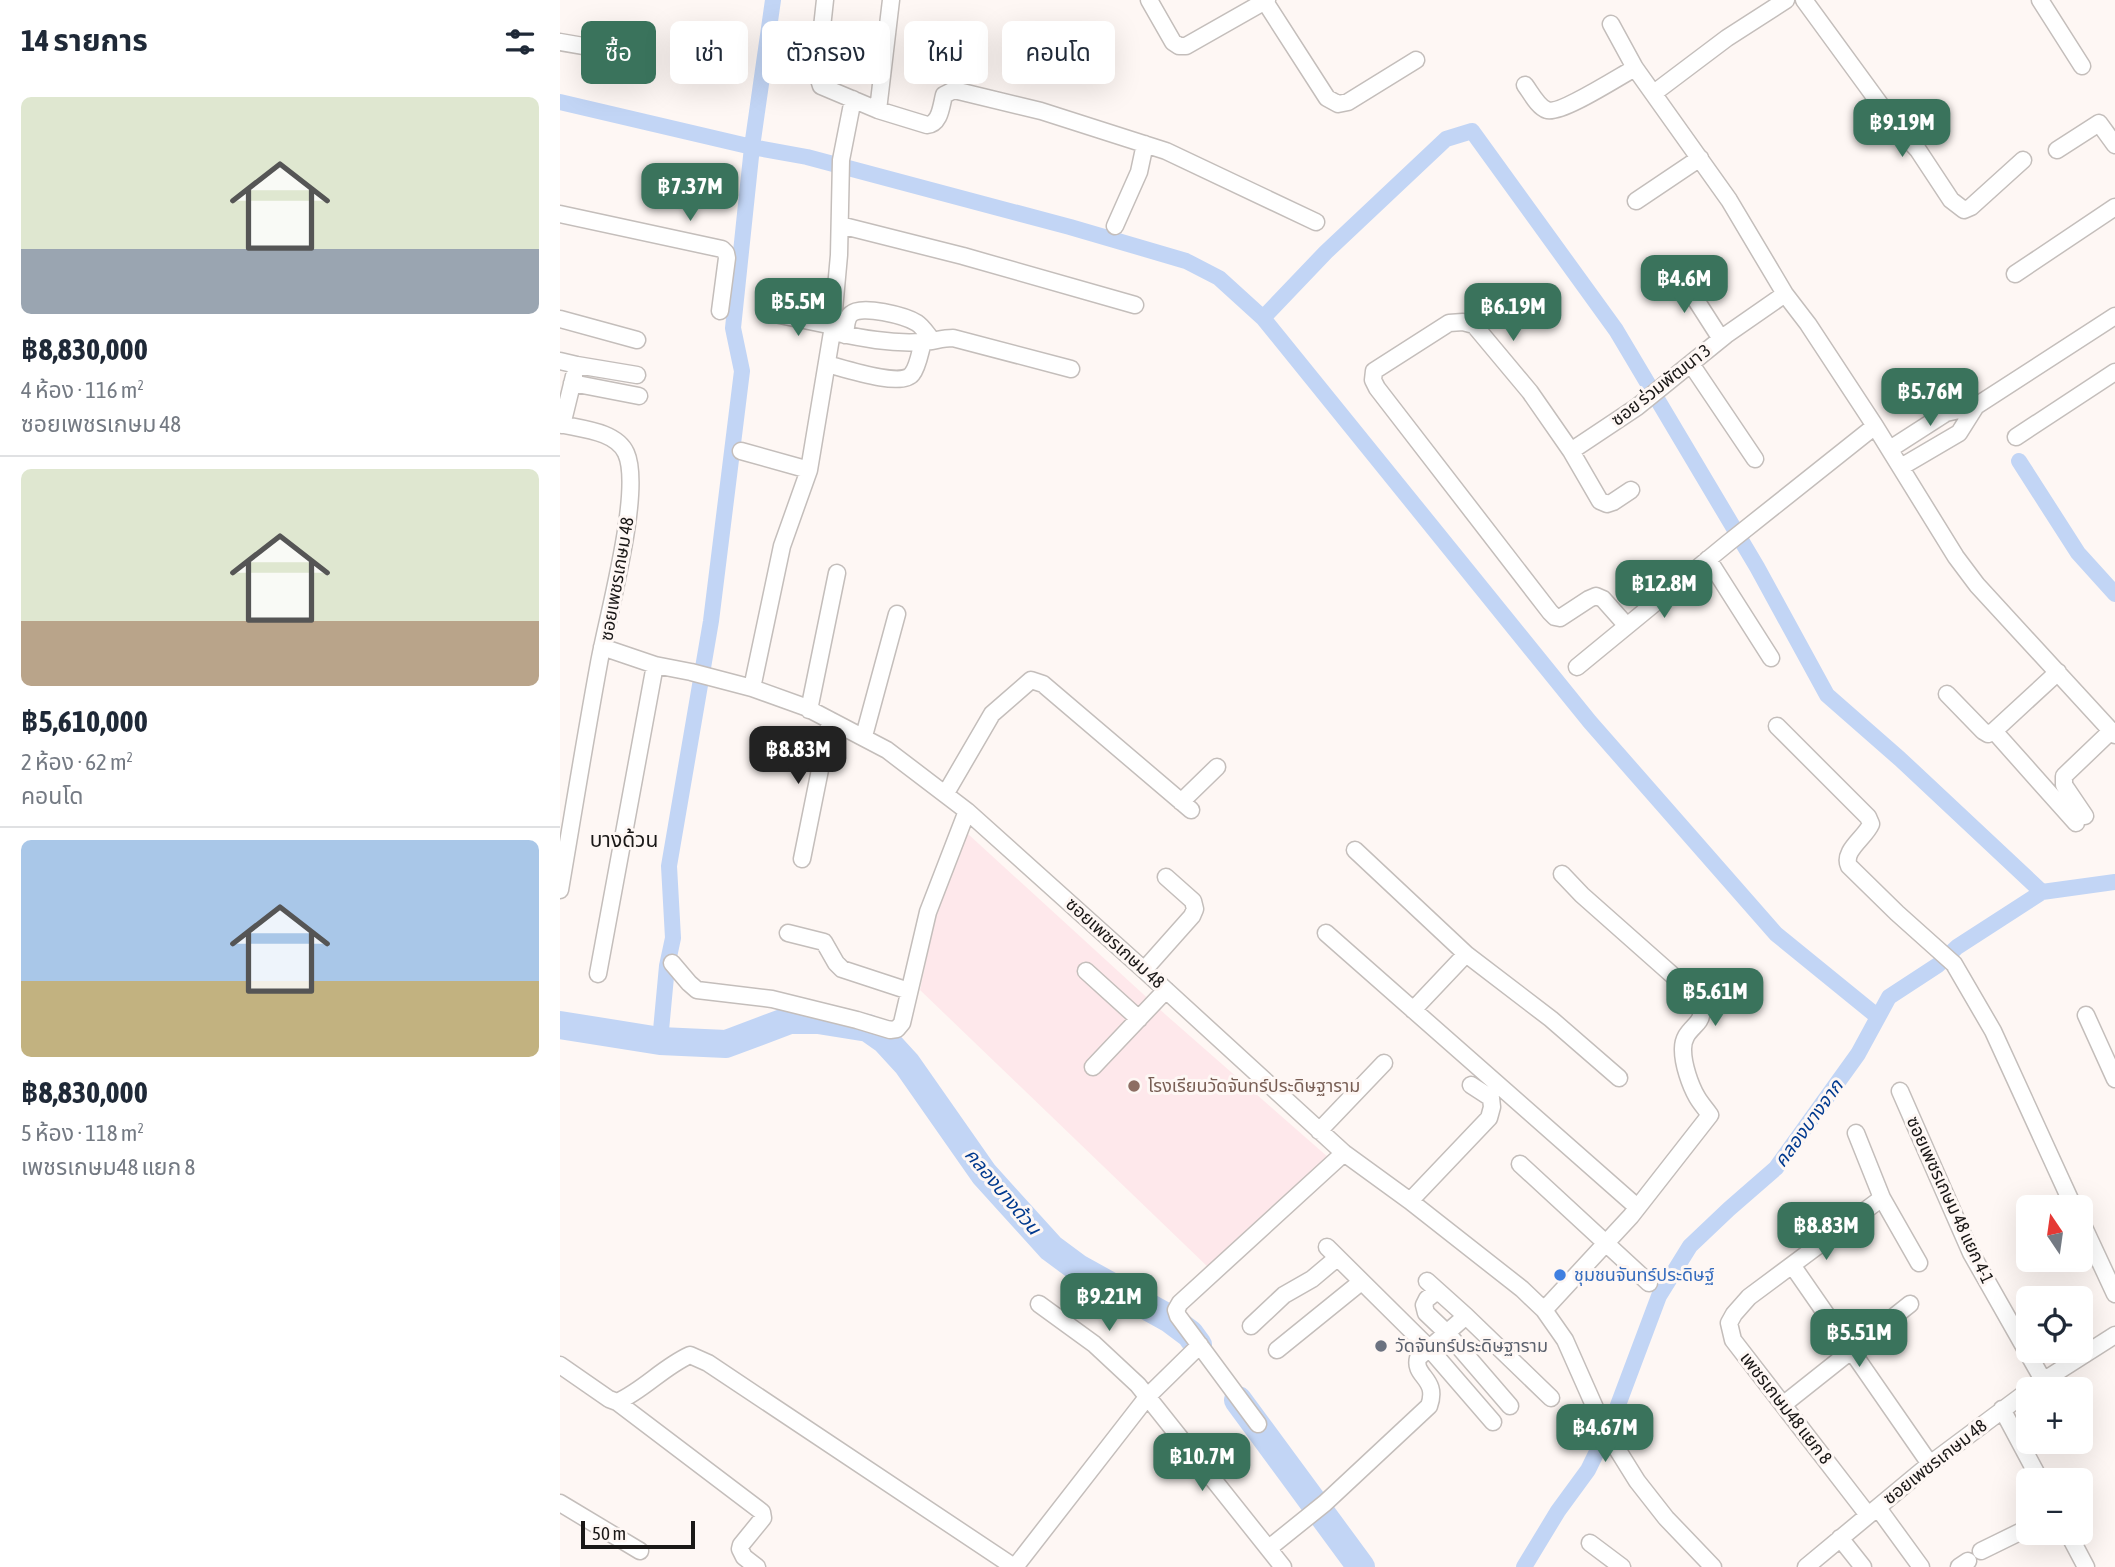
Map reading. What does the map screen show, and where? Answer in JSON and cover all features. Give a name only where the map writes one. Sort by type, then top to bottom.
[{"type":"street","points":[[825,0],[817,73],[821,86],[878,110],[911,121],[932,124],[937,121],[944,96],[954,90],[1041,111],[1166,151],[1316,222]]},
{"type":"street","points":[[878,110],[891,0]]},
{"type":"street","points":[[1149,0],[1173,42],[1179,46],[1186,46],[1265,0],[1327,98],[1338,104],[1348,102],[1416,61]]},
{"type":"street","points":[[1654,93],[1727,38],[1786,0]]},
{"type":"street","points":[[1804,0],[1896,126],[1919,150],[1958,207],[1965,210],[1971,207],[2024,160]]},
{"type":"street","points":[[2040,0],[2082,66]]},
{"type":"street","points":[[1611,24],[1634,68],[1730,200],[1785,294],[1808,324],[1890,449],[1956,557],[1977,585],[2113,733],[2064,776],[2064,785],[2081,819],[1994,731]]},
{"type":"street","points":[[560,42],[581,46]]},
{"type":"street","points":[[1525,85],[1545,109],[1551,111],[1567,106],[1634,68]]},
{"type":"street","points":[[752,688],[782,546],[809,470],[827,364],[837,331],[840,168],[853,99]]},
{"type":"street","points":[[2057,150],[2099,123],[2115,145]]},
{"type":"street","points":[[1115,226],[1139,172],[1145,144]]},
{"type":"street","points":[[1636,201],[1700,158]]},
{"type":"street","points":[[2015,274],[2115,208]]},
{"type":"street","points":[[560,214],[722,249],[727,258],[720,311]]},
{"type":"street","points":[[840,225],[1135,305]]},
{"type":"street","points":[[1678,272],[1721,339]]},
{"type":"street","name":"ซอย ร่วมพัฒนา 3","points":[[1571,451],[1648,399],[1721,339],[1785,294]]},
{"type":"street","points":[[837,331],[853,312],[866,309],[912,320],[919,325],[928,341]]},
{"type":"street","points":[[770,313],[866,340],[928,341],[953,338],[1071,369]]},
{"type":"street","points":[[1890,449],[1946,413],[1976,406],[2115,316]]},
{"type":"street","points":[[560,319],[637,340]]},
{"type":"street","points":[[1628,626],[1603,599],[1596,596],[1560,618],[1550,612],[1377,388],[1373,380],[1374,371],[1449,323],[1463,322],[1474,325],[1530,392],[1571,451],[1600,501],[1607,504],[1613,502],[1631,490]]},
{"type":"street","points":[[827,364],[892,380],[906,380],[913,373],[928,341]]},
{"type":"street","points":[[560,360],[637,375]]},
{"type":"street","points":[[1691,364],[1755,459]]},
{"type":"street","points":[[561,424],[567,388],[577,365]]},
{"type":"street","points":[[2017,437],[2115,372]]},
{"type":"street","points":[[567,388],[639,397]]},
{"type":"street","points":[[1901,467],[1959,433],[1976,406]]},
{"type":"street","name":"ซอยเพชรเกษม 48","points":[[561,424],[619,442],[630,464],[628,519],[602,646],[655,665],[752,688],[809,710],[864,736],[946,793],[1344,1153],[1410,1201],[1522,1289],[1544,1310],[1565,1340],[1604,1428],[1637,1481],[1666,1518],[1713,1567]]},
{"type":"street","points":[[1577,667],[1875,426]]},
{"type":"street","points":[[741,450],[809,470]]},
{"type":"street","points":[[1709,559],[1770,658]]},
{"type":"street","points":[[809,710],[837,573]]},
{"type":"street","points":[[864,736],[897,614]]},
{"type":"street","points":[[560,890],[566,822],[602,646]]},
{"type":"street","points":[[598,974],[655,665]]},
{"type":"street","points":[[1947,694],[1988,734],[2058,672]]},
{"type":"street","points":[[946,793],[992,714],[1031,680],[1043,684],[1186,806],[1217,767]]},
{"type":"street","points":[[802,859],[830,720]]},
{"type":"street","points":[[1777,726],[1868,817],[1871,824],[1848,855],[1849,866],[1954,964],[1993,1031],[2068,1195]]},
{"type":"street","points":[[672,963],[697,990],[772,999],[890,1030],[897,1029],[901,1023],[928,912],[967,811]]},
{"type":"street","points":[[1355,850],[1466,954],[1551,1019],[1619,1078]]},
{"type":"street","points":[[1544,1310],[1631,1216],[1710,1115],[1695,1095],[1682,1047],[1684,1039],[1695,1026],[1702,1011],[1699,1002],[1562,874]]},
{"type":"street","points":[[1144,970],[1192,916],[1195,909],[1193,901],[1166,877]]},
{"type":"street","points":[[788,933],[824,942],[842,969],[909,992]]},
{"type":"street","points":[[1326,933],[1637,1207]]},
{"type":"street","points":[[1413,1010],[1466,954]]},
{"type":"street","points":[[1086,971],[1139,1019]]},
{"type":"street","points":[[1093,1067],[1166,990]]},
{"type":"street","points":[[2086,1015],[2115,1079]]},
{"type":"street","points":[[1319,1130],[1384,1063]]},
{"type":"street","points":[[1410,1201],[1489,1118],[1492,1107],[1490,1098],[1471,1085]]},
{"type":"street","name":"ซอยเพชรเกษม 48 แยก 4-1","points":[[1900,1091],[2029,1377]]},
{"type":"street","points":[[1857,1133],[1882,1198],[1919,1263]]},
{"type":"street","points":[[1258,1424],[1192,1352],[1177,1310],[1180,1303],[1344,1153]]},
{"type":"street","points":[[1520,1164],[1649,1283]]},
{"type":"street","name":"เพชรเกษม48 แยก 8","points":[[1882,1198],[1749,1297],[1729,1323],[1733,1340],[1753,1368],[1921,1567]]},
{"type":"street","points":[[2093,1247],[2115,1294]]},
{"type":"street","points":[[1251,1326],[1284,1295],[1312,1279],[1332,1253],[1429,1348],[1493,1422]]},
{"type":"street","points":[[1792,1265],[1930,1464]]},
{"type":"street","points":[[1278,1350],[1361,1282]]},
{"type":"street","points":[[1510,1406],[1447,1333],[1426,1313],[1424,1305],[1432,1286],[1551,1398]]},
{"type":"street","points":[[1039,1304],[1094,1344],[1148,1396],[1283,1567]]},
{"type":"street","points":[[1784,1404],[1909,1304]]},
{"type":"street","points":[[1269,1548],[1304,1522],[1429,1406],[1433,1396],[1430,1383],[1416,1364],[1418,1358],[1466,1316]]},
{"type":"street","points":[[2050,1377],[2115,1335]]},
{"type":"street","points":[[617,1402],[632,1396],[677,1361],[690,1355],[708,1363],[1014,1567],[1148,1396],[1192,1352]]},
{"type":"street","points":[[560,1365],[617,1402],[762,1512],[764,1518],[740,1549],[744,1557],[757,1567]]},
{"type":"street","points":[[2002,1409],[2016,1399]]},
{"type":"street","name":"ซอยเพชรเกษม 48","points":[[1810,1566],[1930,1464],[2002,1409],[2034,1468]]},
{"type":"street","points":[[560,1503],[639,1552]]},
{"type":"street","points":[[1969,1560],[2016,1535]]},
{"type":"street","points":[[1840,1538],[1863,1567]]},
{"type":"street","points":[[1590,1542],[1622,1567]]},
{"type":"street","points":[[2074,1545],[2086,1567]]},
{"type":"shaded area","name":"โรงเรียนวัดจันทร์ประดิษฐาราม","points":[[955,822],[1166,1015],[1329,1158],[1210,1269],[920,990]]},
{"type":"waterway","points":[[660,1041],[667,966],[673,938],[669,866],[711,621],[742,371],[733,328],[752,147],[773,0]]},
{"type":"waterway","points":[[560,102],[752,147],[807,157],[1070,227],[1186,261],[1219,278],[1263,318],[1590,722],[1776,934],[1878,1017]]},
{"type":"waterway","points":[[1263,318],[1326,252],[1446,139],[1472,131],[1616,330],[1757,567],[1827,695],[1900,759],[2042,892]]},
{"type":"waterway","points":[[2019,461],[2078,553],[2115,594]]},
{"type":"waterway","name":"คลองบางจาก","points":[[1524,1567],[1558,1511],[1588,1470],[1612,1421],[1659,1296],[1690,1246],[1776,1168],[1858,1054],[1889,997],[1938,965],[1957,947],[2042,892],[2115,882]]},
{"type":"waterway","name":"คลองบางด้วน","points":[[560,1025],[660,1041],[726,1044],[790,1020],[818,1020],[868,1028],[885,1040],[907,1064],[984,1174],[1051,1248],[1078,1268],[1170,1319],[1190,1334],[1198,1345]]},
{"type":"waterway","name":"คลองบางด้วน","points":[[1238,1400],[1361,1567]]},
{"type":"place","name":"โรงเรียนวัดจันทร์ประดิษฐาราม","points":[[1134,1086]]},
{"type":"place","name":"ชุมชนจันทร์ประดิษฐ์","points":[[1560,1275]]},
{"type":"place","name":"วัดจันทร์ประดิษฐาราม","points":[[1381,1346]]},
{"type":"district","name":"บางด้วน","points":[[624,840]]}]
